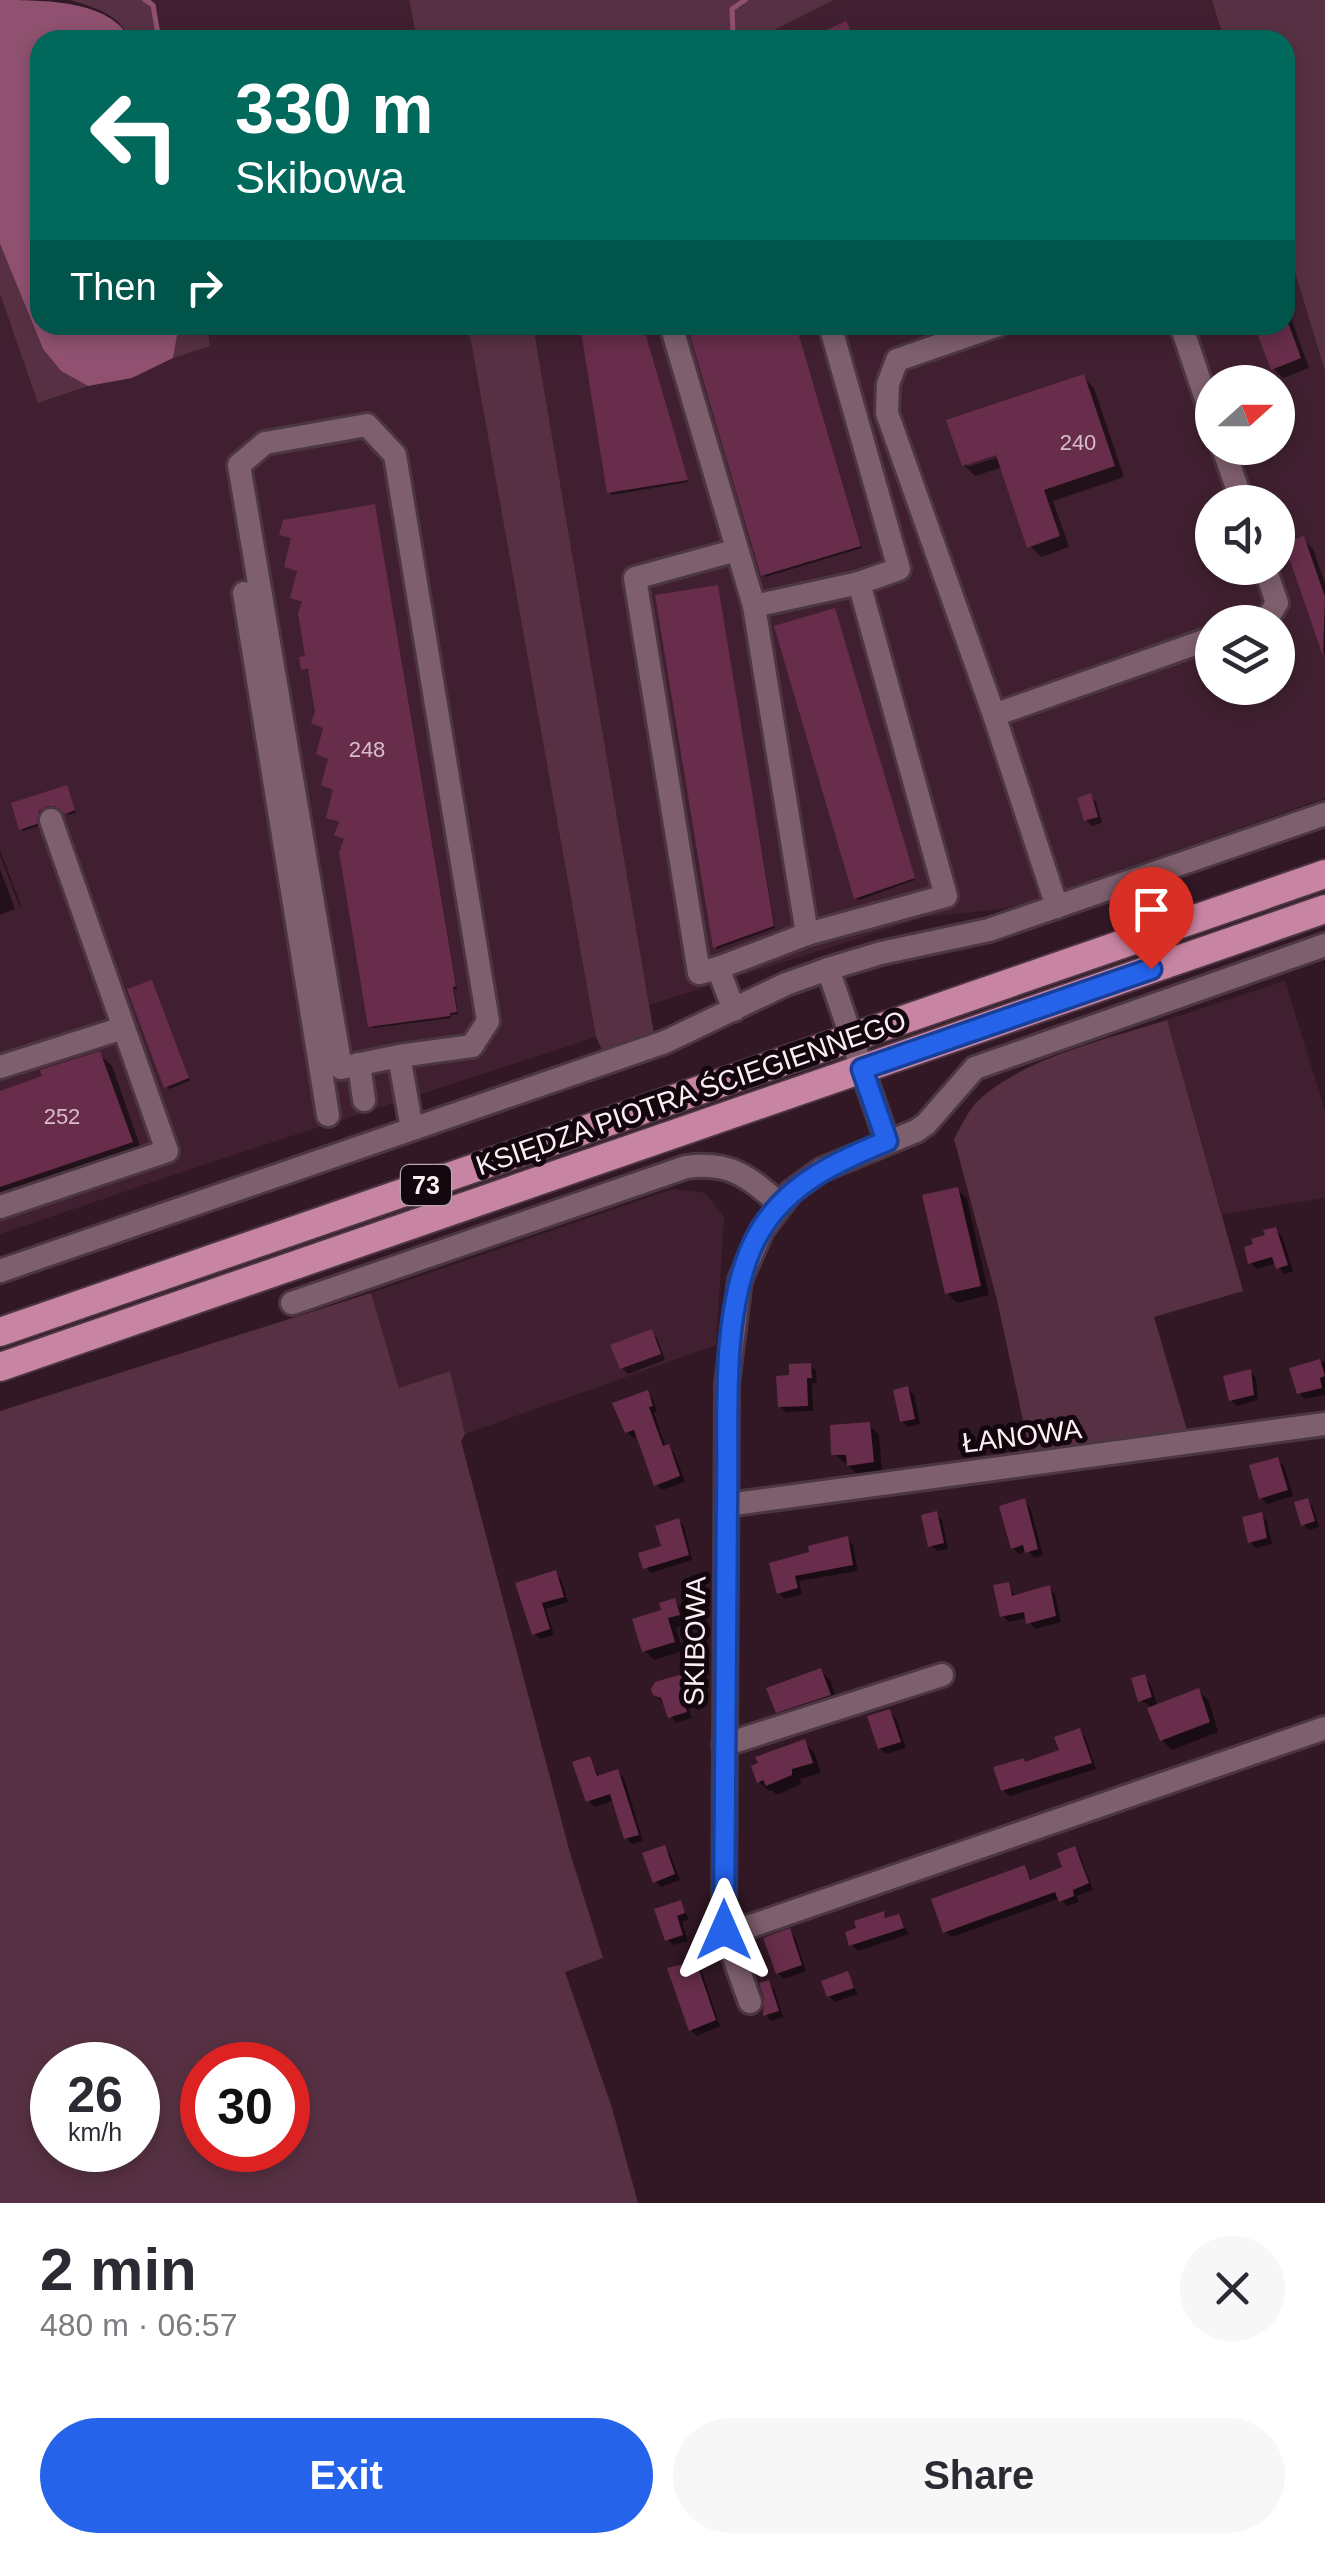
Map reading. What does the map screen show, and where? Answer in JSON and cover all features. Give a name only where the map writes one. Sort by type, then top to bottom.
[{"type":"main road","name":"KSIĘDZA PIOTRA ŚCIEGIENNEGO","points":[[0,1332],[1325,874]]},
{"type":"main road","name":"KSIĘDZA PIOTRA ŚCIEGIENNEGO","points":[[0,1367],[1325,908]]},
{"type":"street","points":[[674,335],[754,606],[807,934]]},
{"type":"street","points":[[754,606],[859,583],[900,569],[833,335]]},
{"type":"street","points":[[969,335],[896,360],[888,384],[887,413],[1057,906]]},
{"type":"street","points":[[1184,335],[1195,366]]},
{"type":"street","points":[[350,1066],[472,1046],[488,1021],[395,455],[367,425],[265,442],[239,466],[350,1066],[364,1100]]},
{"type":"street","points":[[737,550],[636,578],[699,973],[807,934],[946,896],[859,583]]},
{"type":"street","points":[[244,594],[334,1156]]},
{"type":"street","points":[[994,715],[1195,644]]},
{"type":"street","points":[[0,1271],[665,1042],[828,968],[989,930],[1325,814]]},
{"type":"street","points":[[0,1207],[167,1151],[50,820]]},
{"type":"street","name":"SKIBOWA","points":[[750,2002],[724,1930],[724,1745],[727,1384],[740,1280],[751,1250],[791,1192],[821,1170],[902,1138],[926,1124],[966,1076],[997,1058],[1325,945]]},
{"type":"street","points":[[718,968],[734,1010]]},
{"type":"street","points":[[828,968],[887,1141]]},
{"type":"street","points":[[0,1068],[124,1028]]},
{"type":"street","points":[[399,1056],[412,1129]]},
{"type":"street","points":[[328,1114],[350,1066]]},
{"type":"street","points":[[292,1302],[686,1167],[709,1164],[729,1168],[746,1175],[781,1204]]},
{"type":"street","name":"ŁANOWA","points":[[727,1504],[1325,1424]]},
{"type":"street","points":[[724,1745],[942,1675]]},
{"type":"street","points":[[724,1930],[751,1926],[1325,1728]]},
{"type":"shaded area","points":[[0,0],[55,2],[92,10],[123,30],[30,30],[30,317],[0,244]]},
{"type":"shaded area","points":[[70,0],[152,0],[157,30],[125,30],[97,9]]},
{"type":"shaded area","points":[[152,0],[409,0],[415,30],[157,30]]},
{"type":"shaded area","points":[[409,0],[834,0],[774,30],[415,30]]},
{"type":"shaded area","points":[[834,0],[1212,0],[1221,30],[774,30]]},
{"type":"shaded area","points":[[1212,0],[1325,0],[1325,371],[1295,273],[1295,30],[1221,30]]},
{"type":"shaded area","points":[[0,244],[30,317],[30,335],[37,335],[61,371],[88,386],[38,403],[0,294]]},
{"type":"shaded area","points":[[1295,273],[1325,371],[1325,798],[1010,908],[925,917],[649,1005],[535,335],[1295,335]]},
{"type":"shaded area","points":[[0,294],[38,403],[88,386],[132,378],[172,358],[210,346],[208,335],[470,335],[596,1037],[0,1234]]},
{"type":"shaded area","points":[[37,335],[177,335],[173,358],[132,378],[88,386],[61,371]]},
{"type":"shaded area","points":[[177,335],[208,335],[210,346],[173,358]]},
{"type":"shaded area","points":[[470,335],[535,335],[654,1034],[603,1052],[596,1037]]},
{"type":"shaded area","points":[[1285,981],[1325,1111],[1325,1198],[1222,1214],[1167,1020]]},
{"type":"shaded area","points":[[1167,1020],[1243,1291],[1154,1317],[1189,1437],[1031,1457],[997,1300],[954,1139],[979,1100],[1020,1072],[1068,1051]]},
{"type":"shaded area","points":[[673,1189],[705,1193],[724,1217],[716,1345],[465,1434],[449,1372],[399,1389],[371,1293]]},
{"type":"shaded area","points":[[371,1293],[399,1388],[450,1371],[465,1434],[461,1441],[570,1853],[603,1958],[565,1972],[612,2108],[638,2203],[0,2203],[0,1411]]},
{"type":"building","points":[[846,21],[850,30],[827,30]]},
{"type":"building","points":[[582,335],[646,335],[688,480],[607,493]]},
{"type":"building","points":[[690,335],[799,335],[861,546],[761,576]]},
{"type":"building","points":[[1258,335],[1293,335],[1301,358],[1284,365],[1269,365]]},
{"type":"building","points":[[1084,374],[1115,466],[1044,490],[1060,536],[1027,548],[996,455],[962,466],[946,420]]},
{"type":"building","points":[[375,504],[456,986],[453,987],[457,1012],[368,1027],[339,852],[344,839],[334,835],[339,822],[326,818],[333,790],[321,785],[328,759],[316,754],[323,728],[311,723],[315,712],[308,669],[301,670],[299,657],[305,656],[298,613],[302,602],[290,598],[297,571],[284,567],[291,538],[279,535],[283,520]]},
{"type":"building","points":[[1304,536],[1325,597],[1323,656],[1295,575],[1295,539]]},
{"type":"building","points":[[718,585],[774,926],[713,948],[655,595]]},
{"type":"building","points":[[835,608],[915,878],[854,899],[774,626]]},
{"type":"building","points":[[67,785],[75,810],[65,814],[55,806],[47,806],[39,811],[37,824],[19,830],[11,803]]},
{"type":"building","points":[[1091,793],[1098,817],[1084,821],[1077,798]]},
{"type":"building","points":[[152,980],[189,1078],[164,1088],[127,989]]},
{"type":"building","points":[[100,1051],[133,1142],[0,1187],[0,1091],[42,1076],[40,1070]]},
{"type":"building","points":[[958,1187],[981,1286],[945,1294],[922,1195]]},
{"type":"building","points":[[1276,1227],[1288,1265],[1276,1269],[1272,1257],[1248,1264],[1244,1247],[1253,1244],[1251,1239],[1265,1235],[1263,1230]]},
{"type":"building","points":[[652,1329],[661,1354],[620,1369],[610,1345]]},
{"type":"building","points":[[1320,1359],[1325,1376],[1320,1378],[1322,1388],[1297,1394],[1289,1368]]},
{"type":"building","points":[[811,1363],[808,1406],[778,1407],[776,1376],[789,1375],[789,1364]]},
{"type":"building","points":[[1251,1369],[1254,1395],[1229,1401],[1223,1376]]},
{"type":"building","points":[[908,1386],[915,1419],[900,1422],[893,1390]]},
{"type":"building","points":[[648,1390],[653,1406],[649,1407],[663,1446],[669,1444],[680,1476],[654,1486],[634,1430],[625,1433],[612,1403]]},
{"type":"building","points":[[870,1422],[874,1462],[847,1466],[846,1455],[831,1455],[830,1425]]},
{"type":"building","points":[[1278,1457],[1288,1490],[1259,1499],[1249,1465]]},
{"type":"building","points":[[1025,1498],[1038,1549],[1025,1553],[1023,1545],[1011,1549],[999,1506]]},
{"type":"building","points":[[1308,1498],[1315,1521],[1301,1526],[1294,1502]]},
{"type":"building","points":[[937,1511],[944,1543],[928,1547],[921,1515]]},
{"type":"building","points":[[1262,1512],[1267,1538],[1248,1543],[1242,1517]]},
{"type":"building","points":[[679,1518],[689,1555],[643,1569],[638,1553],[661,1546],[655,1526]]},
{"type":"building","points":[[848,1536],[853,1565],[795,1576],[798,1588],[777,1594],[769,1563],[809,1552],[808,1546]]},
{"type":"building","points":[[556,1570],[564,1597],[542,1603],[550,1629],[532,1635],[515,1583]]},
{"type":"building","points":[[1009,1582],[1012,1596],[1050,1585],[1056,1616],[1026,1624],[1024,1612],[1000,1617],[993,1585]]},
{"type":"building","points":[[675,1598],[680,1615],[668,1618],[675,1642],[642,1652],[632,1619],[661,1610],[659,1603]]},
{"type":"building","points":[[821,1668],[831,1695],[776,1713],[766,1688]]},
{"type":"building","points":[[1145,1674],[1152,1697],[1138,1702],[1131,1678]]},
{"type":"building","points":[[679,1675],[688,1679],[685,1684],[689,1695],[683,1697],[687,1712],[668,1718],[661,1698],[653,1695],[651,1689],[655,1682]]},
{"type":"building","points":[[1199,1688],[1210,1722],[1160,1741],[1147,1708]]},
{"type":"building","points":[[890,1709],[901,1742],[878,1749],[867,1716]]},
{"type":"building","points":[[1080,1728],[1092,1763],[1001,1791],[993,1767],[1024,1758],[1025,1762],[1059,1750],[1054,1737]]},
{"type":"building","points":[[805,1739],[813,1763],[792,1769],[792,1775],[766,1786],[763,1780],[757,1783],[751,1766],[758,1763],[755,1757]]},
{"type":"building","points":[[590,1756],[597,1776],[618,1769],[639,1835],[624,1839],[610,1794],[586,1802],[572,1762]]},
{"type":"building","points":[[665,1845],[675,1874],[653,1883],[642,1853]]},
{"type":"building","points":[[1075,1846],[1089,1883],[1073,1890],[1074,1896],[1059,1902],[1055,1892],[943,1933],[931,1899],[1025,1865],[1030,1880],[1062,1867],[1057,1853]]},
{"type":"building","points":[[681,1900],[685,1913],[677,1916],[683,1935],[665,1941],[654,1909]]},
{"type":"building","points":[[884,1911],[885,1918],[899,1914],[904,1928],[849,1946],[845,1932],[856,1928],[854,1921]]},
{"type":"building","points":[[790,1928],[802,1965],[776,1974],[763,1938]]},
{"type":"building","points":[[696,1961],[716,2020],[689,2031],[667,1968]]},
{"type":"building","points":[[848,1971],[854,1988],[827,1997],[821,1981]]},
{"type":"building","points":[[769,1980],[779,2011],[763,2016],[764,1998],[759,1983]]},
{"type":"waterway","points":[[145,0],[153,5],[157,30]]},
{"type":"waterway","points":[[733,30],[732,9],[745,0]]},
{"type":"route","points":[[724,1930],[727,1384],[740,1280],[751,1250],[791,1192],[821,1170],[887,1141],[862,1069],[1151,969]]}]
